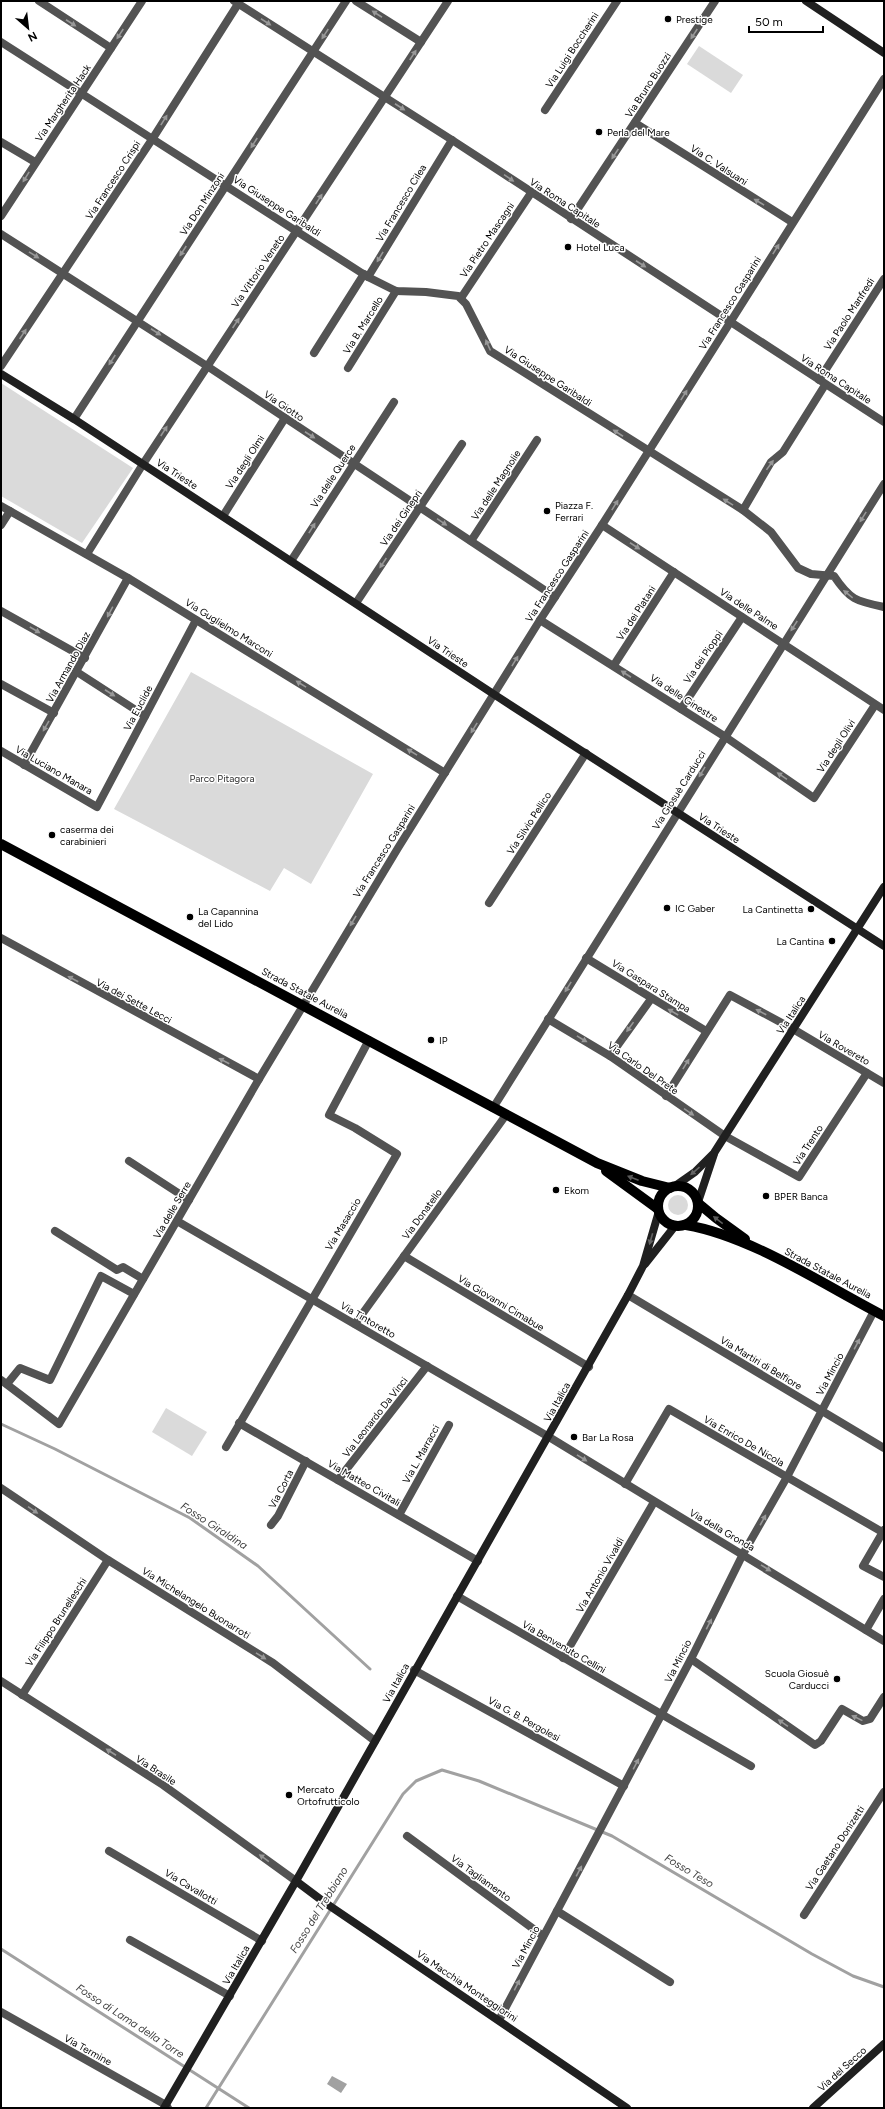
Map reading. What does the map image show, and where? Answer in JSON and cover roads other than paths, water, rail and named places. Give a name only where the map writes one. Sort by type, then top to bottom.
[{"type":"main road","name":"Strada Statale Aurelia","points":[[1,844],[302,1006],[369,1040],[597,1164],[642,1181],[673,1187]]},
{"type":"main road","name":"Strada Statale Aurelia","points":[[597,1164],[659,1210]]},
{"type":"main road","points":[[673,1187],[687,1188],[696,1196],[698,1202],[696,1216],[681,1225],[665,1221],[659,1210],[659,1200],[663,1193],[673,1187]]},
{"type":"main road","name":"Strada Statale Aurelia","points":[[698,1202],[716,1218],[761,1251]]},
{"type":"main road","name":"Strada Statale Aurelia","points":[[681,1225],[710,1229],[761,1251],[884,1316]]},
{"type":"street","points":[[39,1],[111,48]]},
{"type":"street","name":"Via Margherita Hack","points":[[1,216],[142,1]]},
{"type":"street","name":"Via Don Minzoni","points":[[74,419],[346,1]]},
{"type":"street","points":[[356,1],[421,42]]},
{"type":"street","name":"Via Vittorio Veneto","points":[[87,554],[142,464],[448,1]]},
{"type":"street","name":"Via Luigi Boccherini","points":[[545,110],[617,1]]},
{"type":"street","name":"Via Bruno Buozzi","points":[[571,219],[715,1]]},
{"type":"street","points":[[806,1],[884,53]]},
{"type":"street","name":"Via Roma Capitale","points":[[236,2],[452,140],[884,422]]},
{"type":"street","name":"Via Francesco Crispi","points":[[1,366],[153,138],[236,2]]},
{"type":"street","name":"Via Giuseppe Garibaldi","points":[[1,42],[366,275],[396,291],[455,295],[461,298],[485,337],[490,351],[648,452],[743,510],[771,532],[798,568],[811,574],[834,576],[845,593],[858,601],[884,607]]},
{"type":"street","name":"Via Francesco Gasparini","points":[[302,1006],[554,597],[602,525],[792,222],[884,79]]},
{"type":"street","name":"Via C. Valsuani","points":[[635,123],[792,222]]},
{"type":"street","name":"Via Francesco Cilea","points":[[314,353],[366,275],[452,140]]},
{"type":"street","points":[[1,142],[36,162]]},
{"type":"street","name":"Via Pietro Mascagni","points":[[461,298],[531,193]]},
{"type":"street","name":"Via Giotto","points":[[1,234],[138,320],[554,597]]},
{"type":"street","name":"Via Paolo Manfredi","points":[[743,510],[771,462],[783,452],[822,382],[884,279]]},
{"type":"street","name":"Via B. Marcello","points":[[348,368],[396,291]]},
{"type":"street","name":"Via Trieste","points":[[1,374],[74,419],[494,695],[884,946]]},
{"type":"street","name":"Via delle Querce","points":[[291,561],[353,463],[394,402]]},
{"type":"street","name":"Via degli Olmi","points":[[223,516],[285,418]]},
{"type":"street","name":"Via delle Magnolie","points":[[471,541],[537,440]]},
{"type":"street","name":"Via dei Ginepri","points":[[356,603],[462,444]]},
{"type":"street","name":"Via Giosuè Carducci","points":[[493,1108],[639,872],[678,813],[724,736],[884,484]]},
{"type":"street","name":"Via Guglielmo Marconi","points":[[1,506],[128,578],[445,773]]},
{"type":"street","points":[[1,525],[10,511]]},
{"type":"street","name":"Via delle Palme","points":[[602,525],[884,710]]},
{"type":"street","name":"Via dei Platani","points":[[614,666],[674,572]]},
{"type":"street","name":"Via Armando Diaz","points":[[24,765],[85,658],[128,578]]},
{"type":"street","points":[[1,611],[85,658]]},
{"type":"street","name":"Via dei Pioppi","points":[[681,709],[742,617]]},
{"type":"street","name":"Via Euclide","points":[[97,807],[196,620]]},
{"type":"street","name":"Via delle Ginestre","points":[[540,620],[724,736],[814,798]]},
{"type":"street","points":[[77,672],[145,716]]},
{"type":"street","points":[[1,684],[54,713]]},
{"type":"street","name":"Via degli Olivi","points":[[814,798],[875,705]]},
{"type":"street","name":"Via Luciano Manara","points":[[1,751],[97,807]]},
{"type":"street","name":"Via Silvio Pellico","points":[[489,903],[586,753]]},
{"type":"street","name":"Via Italica","points":[[673,1187],[694,1172],[714,1153],[884,887]]},
{"type":"street","name":"Via dei Sette Lecci","points":[[1,938],[259,1079]]},
{"type":"street","name":"Via Gaspara Stampa","points":[[587,956],[651,999],[706,1031]]},
{"type":"street","name":"Via Rovereto","points":[[706,1031],[730,995],[793,1030],[884,1084]]},
{"type":"street","points":[[610,1056],[651,999]]},
{"type":"street","name":"Via delle Serre","points":[[4,1382],[59,1424],[302,1006]]},
{"type":"street","name":"Via Carlo Del Prete","points":[[548,1019],[610,1056],[725,1136]]},
{"type":"street","points":[[666,1096],[706,1031]]},
{"type":"street","name":"Via Masaccio","points":[[226,1447],[397,1154],[355,1128],[329,1116],[369,1040]]},
{"type":"street","name":"Via Trento","points":[[725,1136],[799,1177],[867,1073]]},
{"type":"street","name":"Via Donatello","points":[[355,1324],[506,1115]]},
{"type":"street","name":"Via Italica","points":[[698,1202],[714,1153]]},
{"type":"street","points":[[129,1161],[189,1200]]},
{"type":"street","name":"Via Italica","points":[[166,2107],[262,1941],[375,1742],[414,1670],[549,1437],[628,1296],[643,1266],[659,1210]]},
{"type":"street","name":"Via Tintoretto","points":[[177,1221],[549,1437]]},
{"type":"street","name":"Via Italica","points":[[643,1266],[681,1225]]},
{"type":"street","points":[[55,1231],[117,1270],[123,1267],[143,1279]]},
{"type":"street","name":"Via Giovanni Cimabue","points":[[404,1256],[588,1367]]},
{"type":"street","points":[[4,1382],[20,1368],[50,1380],[101,1276],[134,1294]]},
{"type":"street","name":"Via Martiri di Belfiore","points":[[628,1296],[884,1448]]},
{"type":"street","name":"Via Mincio","points":[[500,2020],[543,1936],[662,1715],[743,1554],[787,1477],[874,1311]]},
{"type":"street","name":"Via Leonardo Da Vinci","points":[[338,1480],[427,1366]]},
{"type":"street","name":"Via Enrico De Nicola","points":[[625,1484],[668,1409],[884,1532]]},
{"type":"street","name":"Via Matteo Civitali","points":[[240,1423],[478,1561]]},
{"type":"street","name":"Via L. Marracci","points":[[399,1515],[449,1425]]},
{"type":"street","name":"Via della Gronda","points":[[549,1437],[884,1641]]},
{"type":"street","name":"Via Corta","points":[[271,1525],[278,1516],[306,1461]]},
{"type":"street","name":"Via Michelangelo Buonarroti","points":[[1,1488],[108,1560],[273,1663],[375,1742]]},
{"type":"street","name":"Via Antonio Vivaldi","points":[[563,1658],[654,1502]]},
{"type":"street","points":[[884,1532],[863,1566],[884,1578]]},
{"type":"street","name":"Via Filippo Brunelleschi","points":[[22,1695],[108,1560]]},
{"type":"street","name":"Via Benvenuto Cellini","points":[[457,1596],[751,1766]]},
{"type":"street","points":[[866,1630],[884,1599]]},
{"type":"street","points":[[691,1659],[815,1745],[821,1741],[842,1709],[863,1721],[870,1719],[884,1697]]},
{"type":"street","name":"Via G. B. Pergolesi","points":[[414,1670],[624,1786]]},
{"type":"street","name":"Via Brasile","points":[[1,1682],[163,1785],[296,1881]]},
{"type":"street","name":"Via Gaetano Donizetti","points":[[804,1915],[884,1792]]},
{"type":"street","name":"Via Tagliamento","points":[[407,1836],[543,1936]]},
{"type":"street","name":"Via Cavallotti","points":[[109,1851],[262,1941]]},
{"type":"street","name":"Via Macchia Monteggiorini","points":[[296,1881],[337,1911],[500,2020],[627,2108]]},
{"type":"street","points":[[557,1912],[670,1982]]},
{"type":"street","points":[[130,1940],[230,1996]]},
{"type":"street","name":"Via Termine","points":[[1,2012],[166,2107]]},
{"type":"street","name":"Via del Secco","points":[[813,2108],[884,2044]]},
{"type":"waterway","name":"Fosso Giraldina","points":[[1,1424],[55,1449],[190,1518],[258,1566],[370,1669]]},
{"type":"waterway","name":"Fosso Teso","points":[[206,2108],[403,1794],[416,1781],[442,1770],[479,1781],[612,1836],[812,1954],[853,1976],[884,1987]]},
{"type":"waterway","name":"Fosso di Lama della Torre","points":[[1,1949],[249,2108]]},
{"type":"place","name":"Prestige","points":[[668,19]]},
{"type":"place","name":"Perla del Mare","points":[[599,132]]},
{"type":"place","name":"Hotel Luca","points":[[568,247]]},
{"type":"place","name":"Piazza F. Ferrari","points":[[547,511]]},
{"type":"place","name":"caserma dei carabinieri","points":[[52,835]]},
{"type":"place","name":"IC Gaber","points":[[667,908]]},
{"type":"place","name":"La Cantinetta","points":[[811,909]]},
{"type":"place","name":"La Capannina del Lido","points":[[190,917]]},
{"type":"place","name":"La Cantina","points":[[832,941]]},
{"type":"place","name":"IP","points":[[431,1040]]},
{"type":"place","name":"Ekom","points":[[556,1190]]},
{"type":"place","name":"BPER Banca","points":[[766,1196]]},
{"type":"place","name":"Bar La Rosa","points":[[574,1437]]},
{"type":"place","name":"Scuola Giosuè Carducci","points":[[837,1679]]},
{"type":"place","name":"Mercato Ortofrutticolo","points":[[289,1795]]},
{"type":"park label","name":"Parco Pitagora","points":[[222,778]]},
{"type":"water label","name":"Fosso del Trebbiano","points":[[319,1910]]}]
